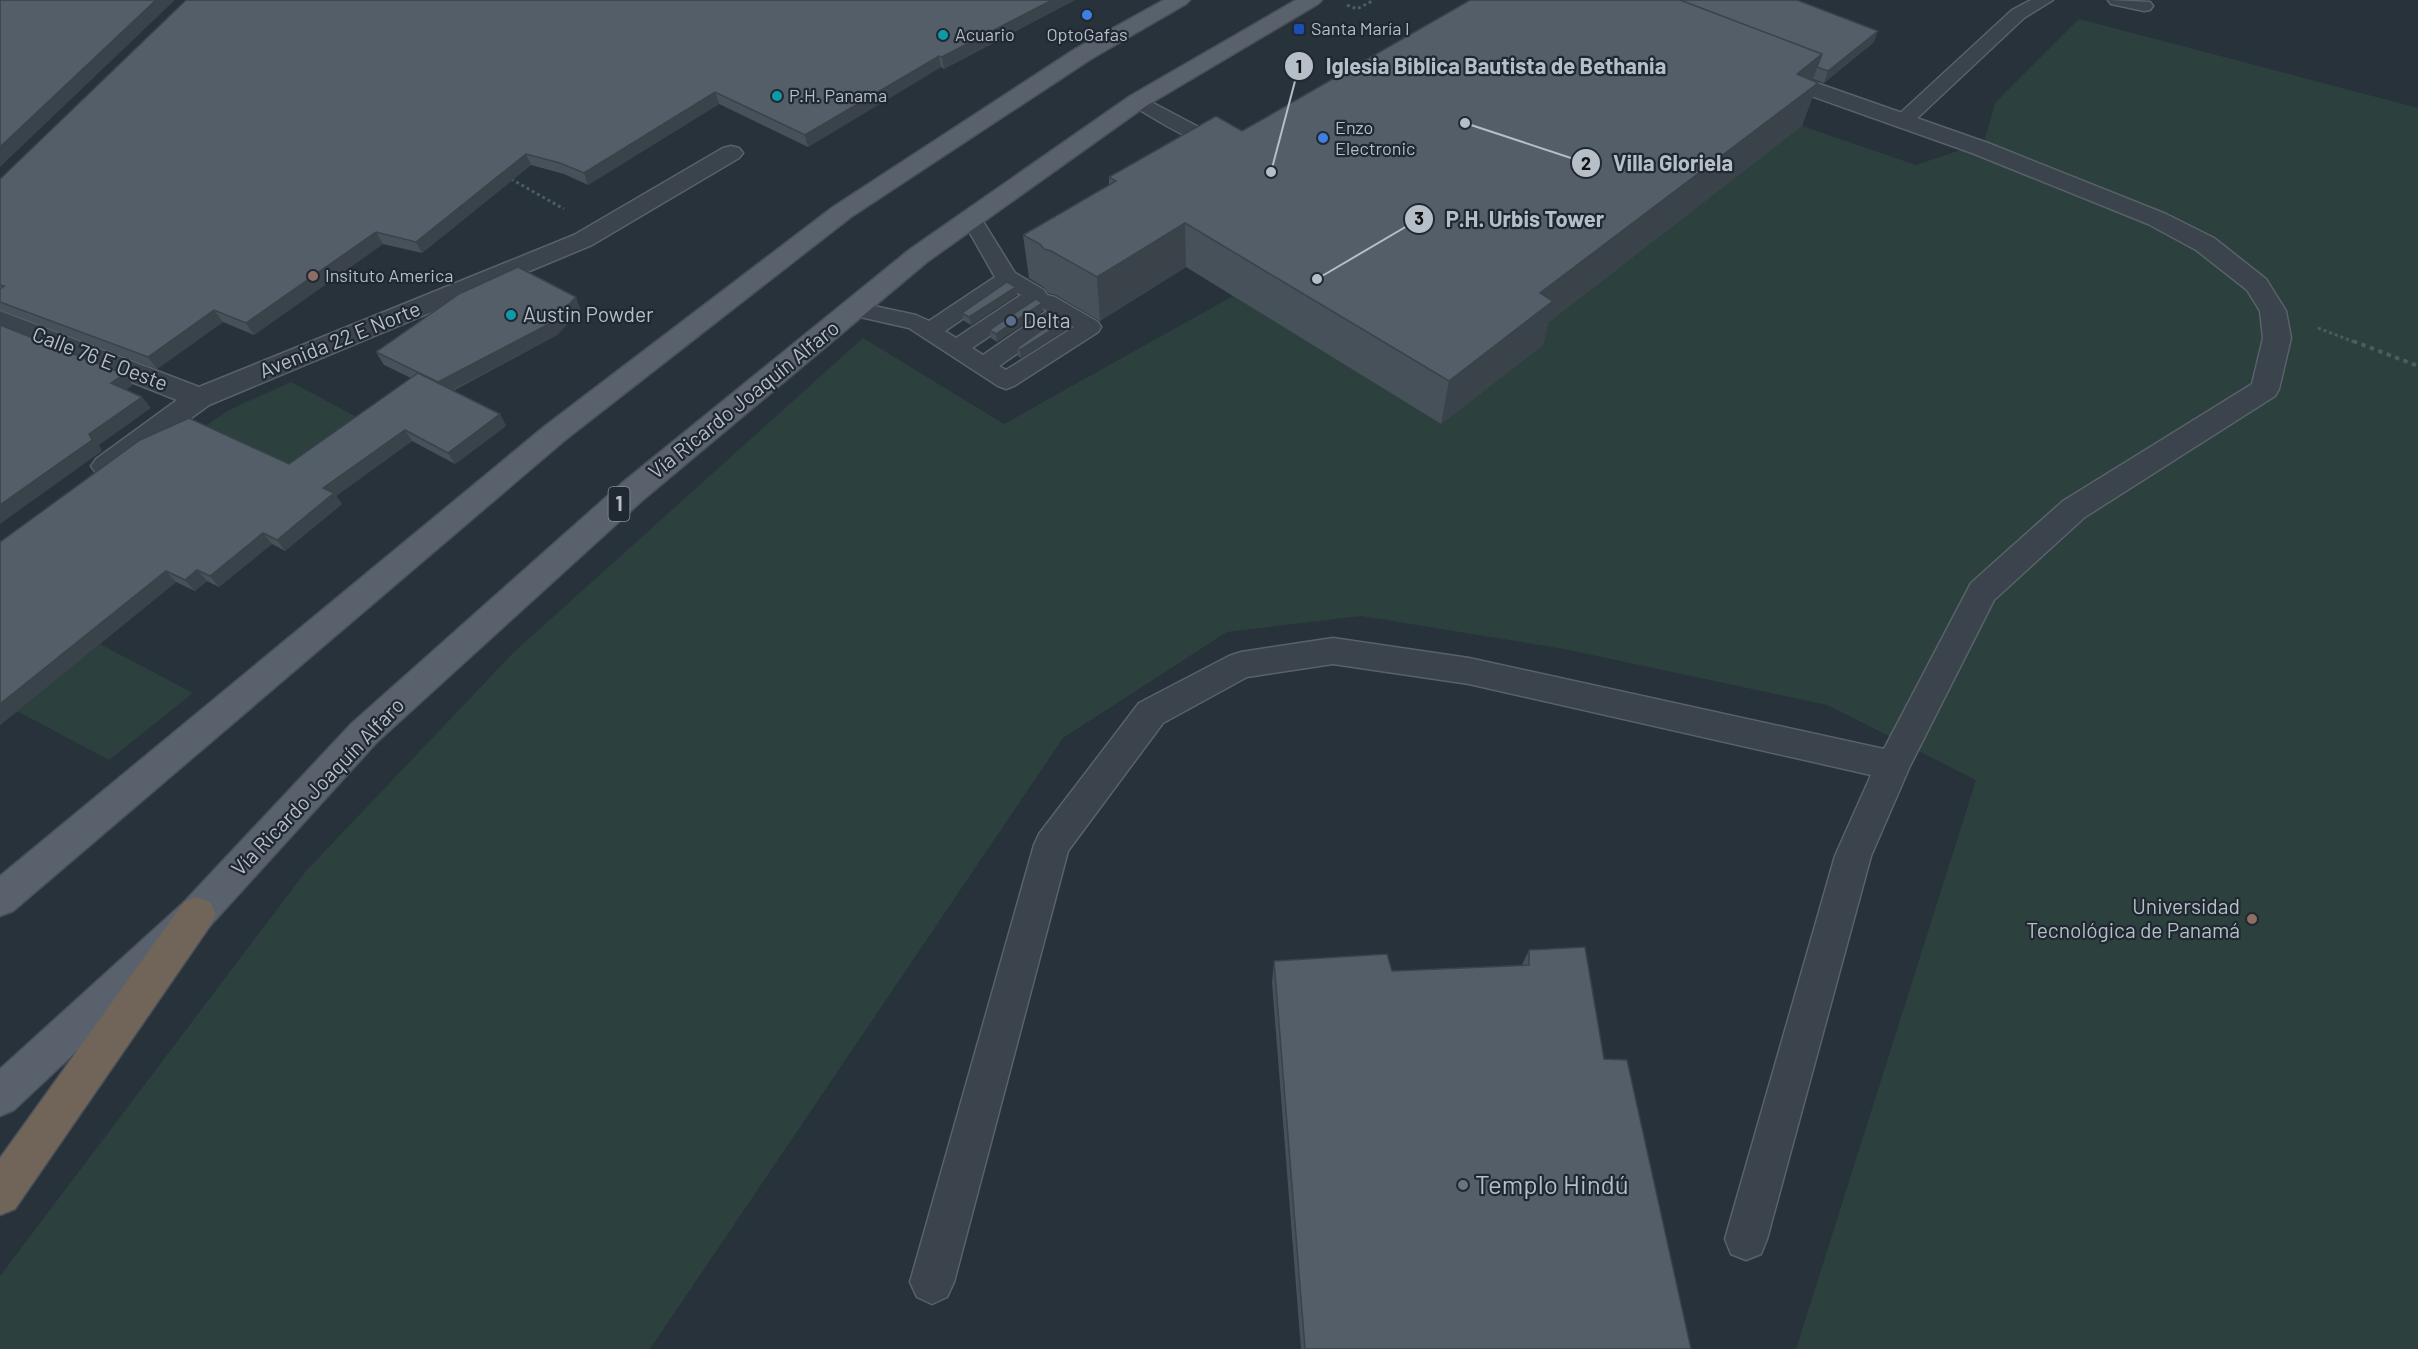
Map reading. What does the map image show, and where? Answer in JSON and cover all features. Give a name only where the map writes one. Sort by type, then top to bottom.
[{"type":"highway","points":[[0,1194],[197,914]]},
{"type":"main road","points":[[0,899],[555,433],[842,212],[1083,54],[1179,0]]},
{"type":"main road","name":"Vía Ricardo Joaquín Alfaro","points":[[0,1096],[197,914],[364,734],[633,491],[918,256],[1137,101],[1311,0]]},
{"type":"street","points":[[1745,63],[1980,148],[2157,219],[2205,244],[2257,285],[2273,311],[2277,338],[2265,389],[2074,509],[1982,592],[1893,765],[1853,856],[1746,1239]]},
{"type":"street","name":"Avenida 22 E Norte","points":[[86,481],[199,398],[583,240],[731,153]]},
{"type":"street","name":"Calle 76 E Oeste","points":[[0,320],[199,398]]},
{"type":"street","points":[[932,1282],[1052,845],[1151,713],[1241,665],[1333,651],[1469,671],[1893,765]]},
{"type":"lane","points":[[1903,121],[2018,14],[2044,0]]},
{"type":"lane","points":[[2117,0],[2144,6]]},
{"type":"lane","points":[[1137,101],[1204,138],[1222,141],[1244,136]]},
{"type":"lane","points":[[855,309],[916,322],[1006,381],[1090,327],[1007,278],[998,267],[972,219]]},
{"type":"lane","points":[[929,331],[1007,278]]},
{"type":"lane","points":[[956,348],[1036,295]]},
{"type":"lane","points":[[983,366],[1063,311]]},
{"type":"path","points":[[1357,9],[1374,0]]},
{"type":"path","points":[[504,177],[515,180],[600,230]]},
{"type":"path","points":[[2273,311],[2418,366]]},
{"type":"green space","points":[[2079,19],[2418,108],[2418,1349],[1796,1349],[1976,780],[1827,705],[1564,649],[1361,616],[1227,632],[1063,738],[650,1349],[0,1349],[0,1276],[306,871],[514,652],[863,338],[1004,424],[1233,296],[1441,424],[1530,337],[1802,126],[1916,165],[1984,142],[1995,103]]},
{"type":"green space","points":[[291,382],[368,423],[297,475],[201,429],[229,410]]},
{"type":"green space","points":[[100,644],[193,693],[109,760],[17,711]]},
{"type":"building","points":[[0,0],[156,0],[0,147]]},
{"type":"building","points":[[186,0],[1052,0],[942,57],[939,56],[805,135],[715,92],[584,173],[560,163],[526,154],[416,242],[376,232],[246,323],[214,310],[148,357],[0,302],[0,289],[4,286],[0,285],[0,178]]},
{"type":"building","points":[[1470,0],[1680,0],[1822,54],[1797,74],[1818,83],[1540,293],[1553,301],[1449,381],[1185,223],[1097,277],[1044,249],[1040,244],[1023,235],[1116,181],[1109,177],[1216,116],[1242,131]]},
{"type":"building","points":[[1680,0],[1797,0],[1878,31],[1828,71],[1817,67],[1822,54]]},
{"type":"building","points":[[518,267],[576,297],[551,323],[438,382],[376,352],[459,294]]},
{"type":"building","points":[[1007,282],[1016,287],[969,317],[962,313]]},
{"type":"building","points":[[1036,299],[1042,303],[996,334],[989,330]]},
{"type":"building","points":[[1063,315],[1069,319],[1020,350],[1017,348]]},
{"type":"building","points":[[0,325],[124,374],[111,383],[142,397],[89,434],[92,440],[0,505]]},
{"type":"building","points":[[418,373],[500,414],[448,453],[405,430],[323,488],[334,493],[277,540],[263,533],[210,576],[197,570],[185,580],[166,571],[0,704],[0,542],[140,440],[189,418],[289,464]]},
{"type":"building","name":"Templo Hindú","points":[[1585,947],[1604,1059],[1627,1060],[1691,1349],[1305,1349],[1274,961],[1387,954],[1392,971],[1529,965],[1529,950]]},
{"type":"place","name":"OptoGafas","points":[[1087,15]]},
{"type":"place","name":"Santa María I","points":[[1299,29]]},
{"type":"place","name":"Acuario","points":[[943,35]]},
{"type":"place","name":"P.H. Panama","points":[[777,96]]},
{"type":"place","name":"Villa Gloriela","points":[[1465,123]]},
{"type":"place","name":"Enzo Electronic","points":[[1323,138]]},
{"type":"place","name":"Iglesia Biblica Bautista de Bethania","points":[[1271,172]]},
{"type":"place","name":"Insituto America","points":[[313,276]]},
{"type":"place","name":"P.H. Urbis Tower","points":[[1317,279]]},
{"type":"place","name":"Austin Powder","points":[[511,315]]},
{"type":"place","name":"Delta","points":[[1011,321]]},
{"type":"place","name":"Universidad Tecnológica de Panamá","points":[[2252,919]]},
{"type":"place","name":"Templo Hindú","points":[[1463,1185]]}]
